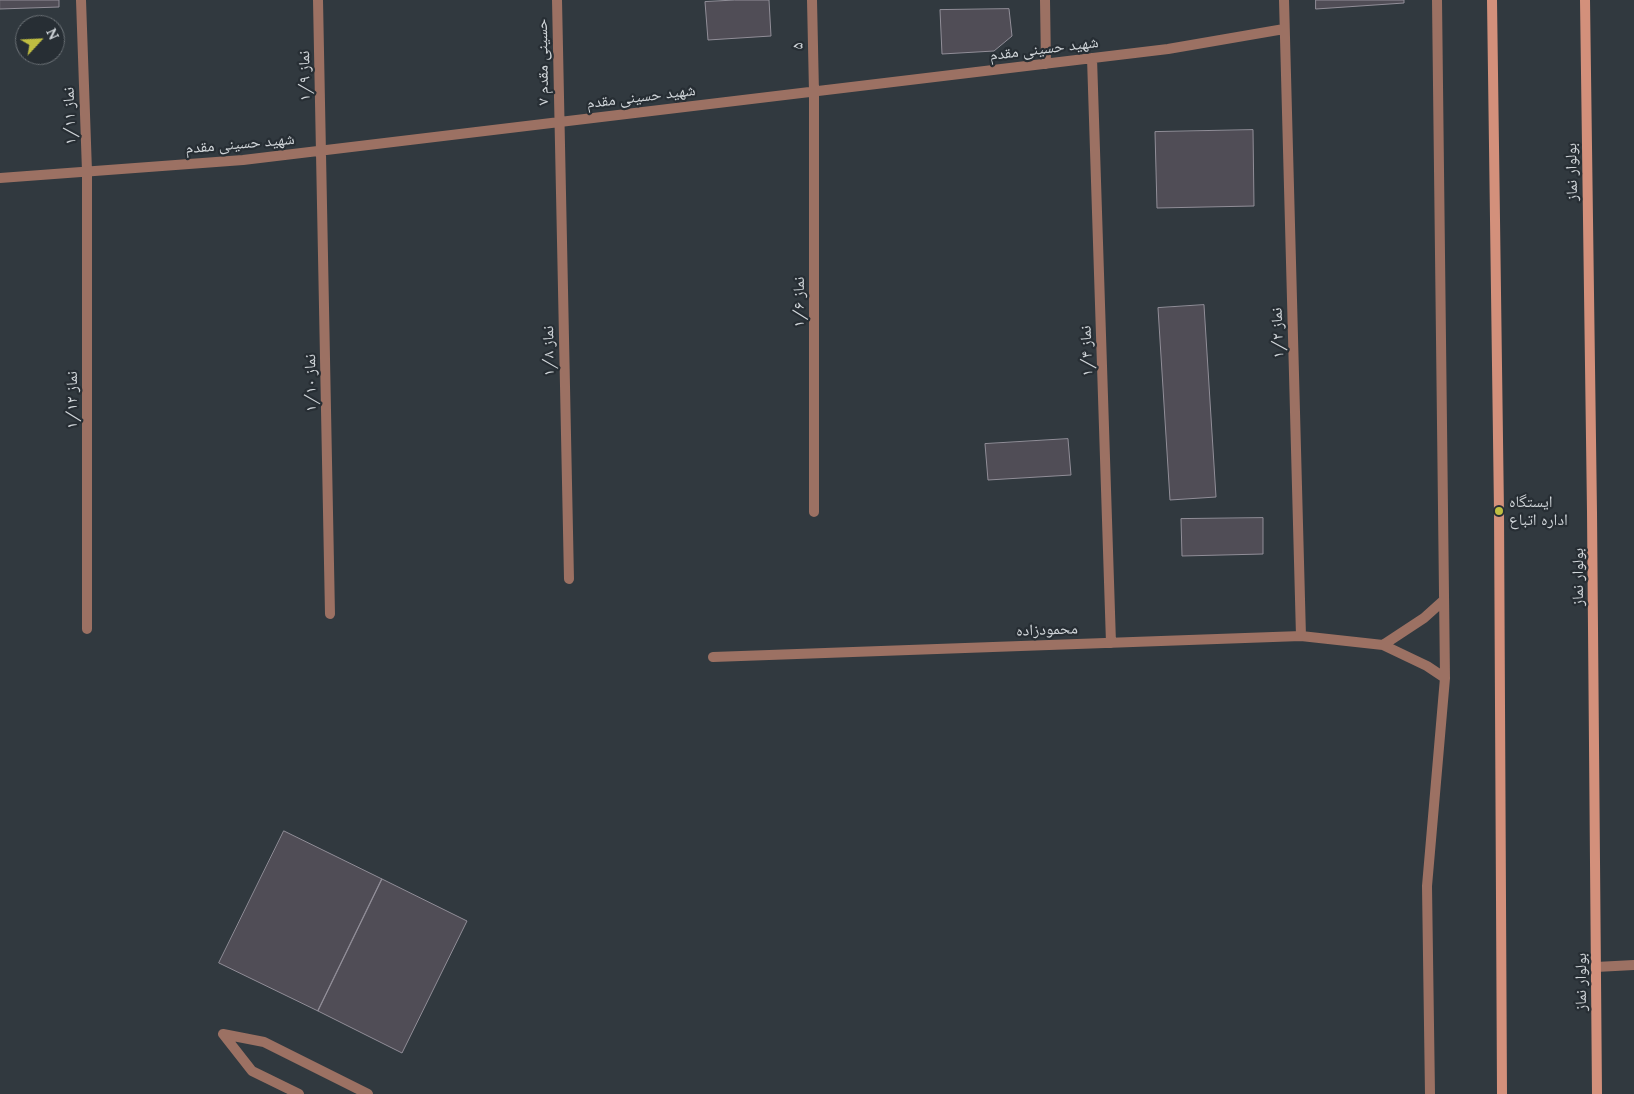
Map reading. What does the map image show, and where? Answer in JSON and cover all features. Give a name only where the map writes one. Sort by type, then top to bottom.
[{"type":"main road","points":[[1492,0],[1500,521],[1502,1094]]},
{"type":"main road","name":"بولوار نماز","points":[[1585,0],[1597,1094]]},
{"type":"street","name":"نماز ۱/۱۱","points":[[81,0],[86,171]]},
{"type":"street","name":"نماز ۱/۹","points":[[318,0],[322,151]]},
{"type":"street","name":"حسینی مقدم ۷","points":[[557,0],[559,122]]},
{"type":"street","name":"۵","points":[[812,0],[814,92]]},
{"type":"street","points":[[1044,0],[1046,64]]},
{"type":"street","name":"نماز ۱/۲","points":[[1284,0],[1301,636]]},
{"type":"street","points":[[1430,1094],[1427,886],[1444,678],[1438,0]]},
{"type":"street","name":"شهید حسینی مقدم","points":[[0,178],[243,160],[322,151],[1168,49],[1284,29]]},
{"type":"street","name":"نماز ۱/۴","points":[[1092,58],[1111,643]]},
{"type":"street","name":"نماز ۱/۶","points":[[814,92],[814,512]]},
{"type":"street","name":"نماز ۱/۸","points":[[559,122],[569,579]]},
{"type":"street","name":"نماز ۱/۱۰","points":[[322,151],[330,614]]},
{"type":"street","name":"نماز ۱/۱۲","points":[[86,171],[87,629]]},
{"type":"street","points":[[1383,645],[1424,618],[1444,600]]},
{"type":"street","name":"محمودزاده","points":[[713,657],[1301,636],[1383,645],[1427,666],[1444,678]]},
{"type":"street","points":[[1596,967],[1634,965]]},
{"type":"street","points":[[299,1094],[252,1071],[223,1034],[264,1042],[368,1094]]},
{"type":"building","points":[[0,0],[59,0],[59,7],[0,9]]},
{"type":"building","points":[[769,0],[771,36],[708,40],[705,2]]},
{"type":"building","points":[[1316,0],[1404,0],[1404,3],[1316,9]]},
{"type":"building","points":[[1009,9],[1012,36],[994,51],[942,54],[940,10]]},
{"type":"building","points":[[1253,130],[1254,206],[1157,208],[1155,132]]},
{"type":"building","points":[[1204,305],[1216,497],[1170,500],[1158,308]]},
{"type":"building","points":[[1068,439],[1071,475],[988,480],[985,444]]},
{"type":"building","points":[[1263,518],[1263,554],[1182,556],[1181,519]]},
{"type":"building","points":[[284,831],[382,879],[318,1011],[219,963]]},
{"type":"building","points":[[382,879],[467,921],[402,1053],[318,1011]]},
{"type":"place","name":"ایستگاه اداره اتباع","points":[[1499,511]]}]
